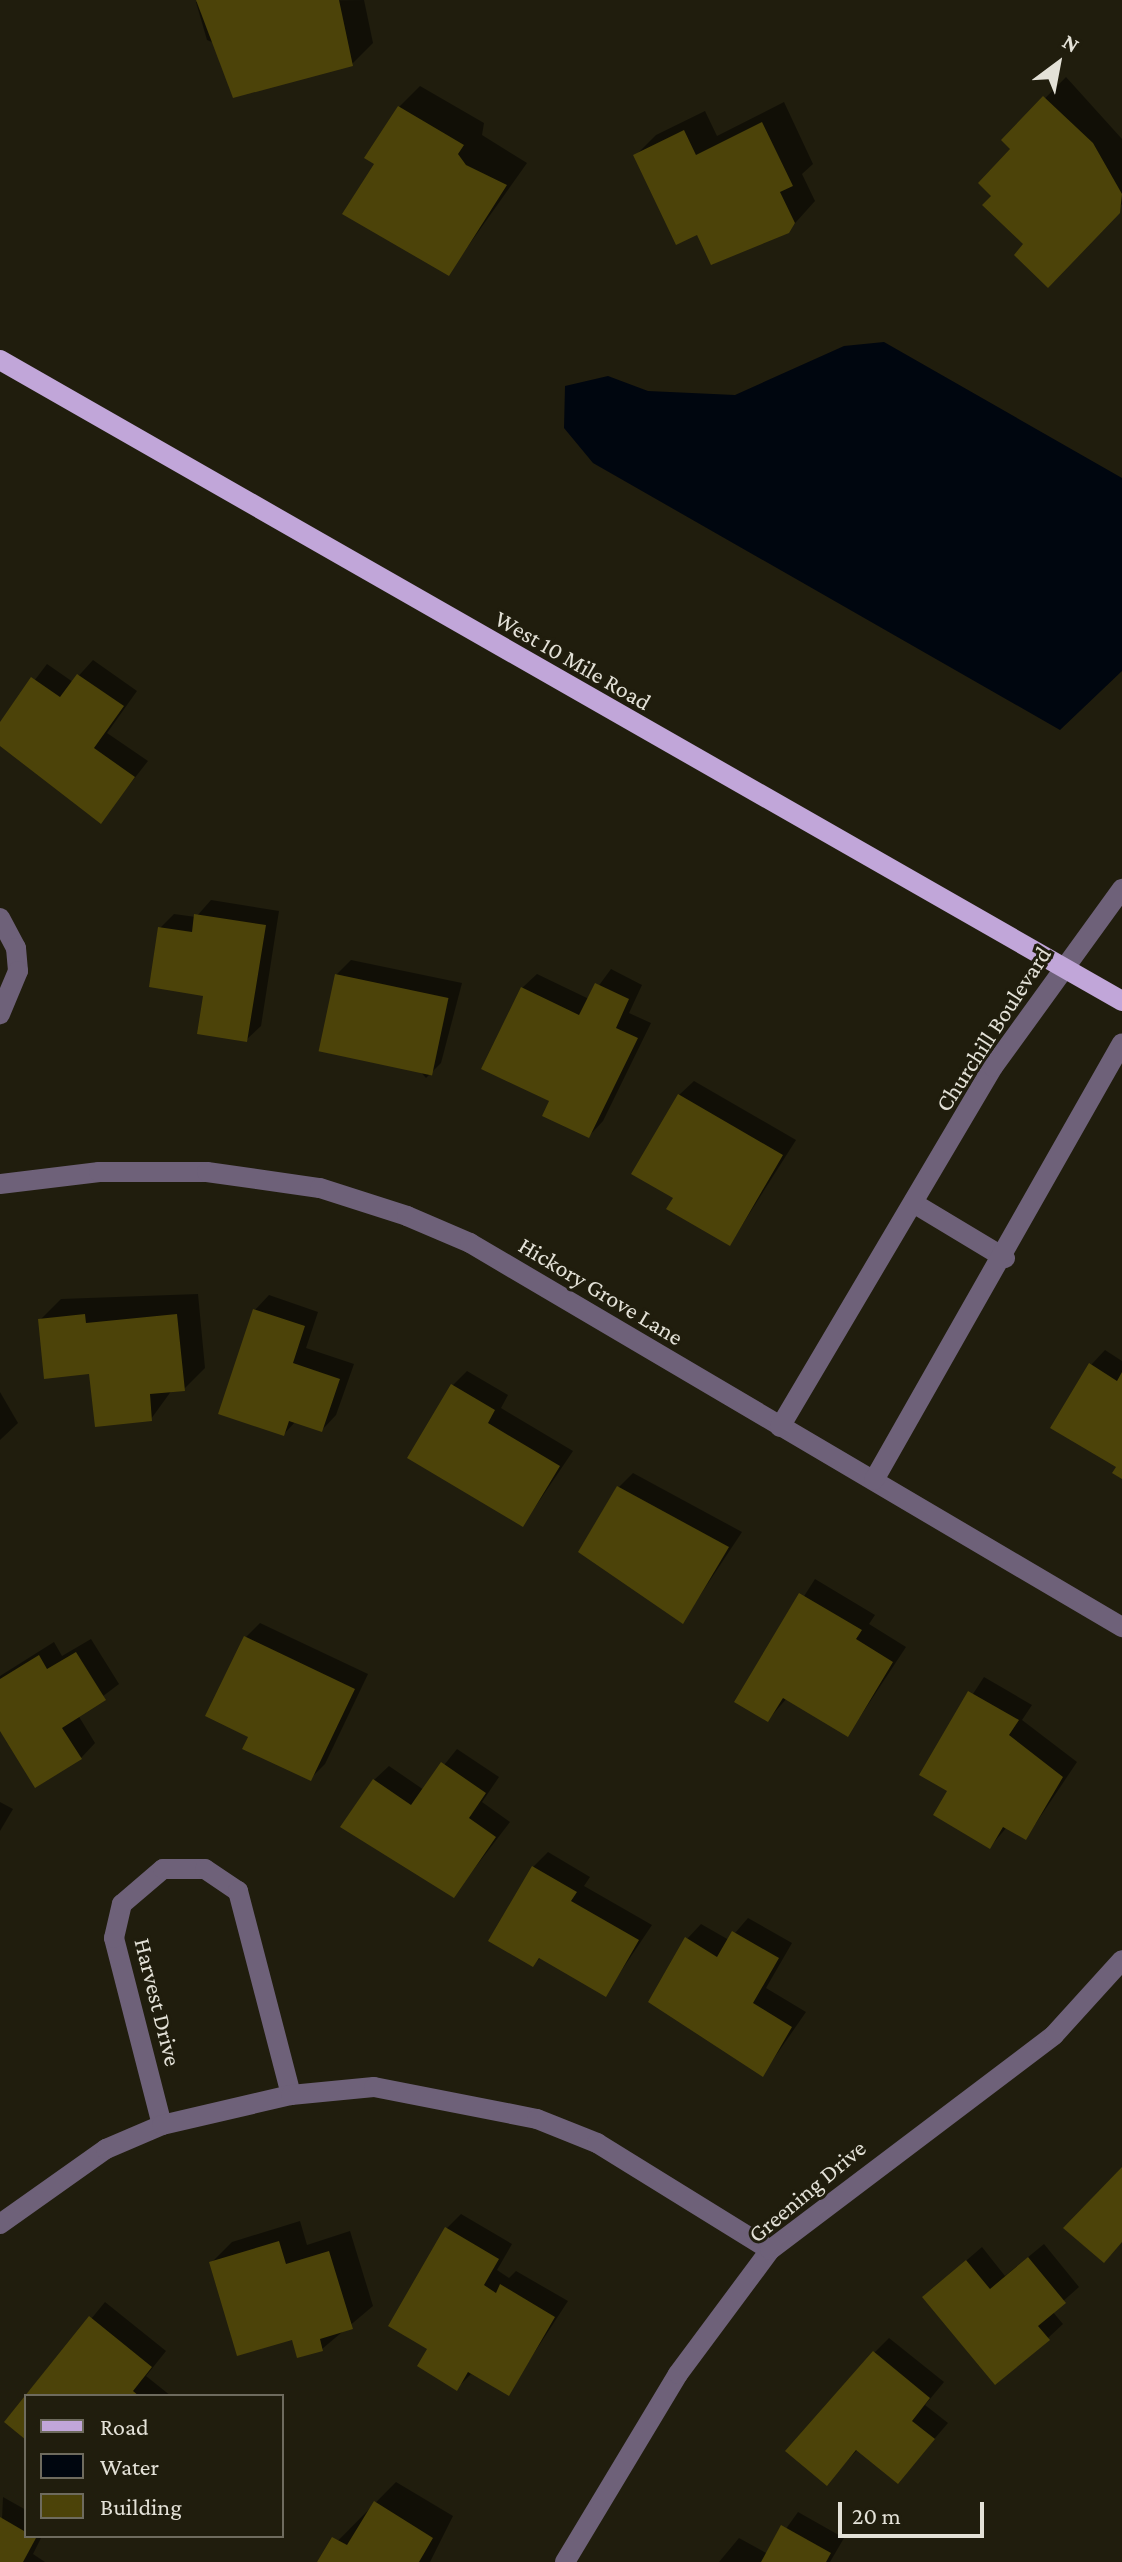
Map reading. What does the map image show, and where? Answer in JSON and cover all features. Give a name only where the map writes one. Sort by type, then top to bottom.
[{"type":"main road","name":"West 10 Mile Road","points":[[0,360],[1122,1001]]},
{"type":"street","name":"Churchill Boulevard","points":[[780,1427],[915,1204],[993,1067],[1122,889]]},
{"type":"street","points":[[0,918],[16,948],[18,971],[0,1014]]},
{"type":"street","points":[[874,1480],[1005,1258],[1071,1124],[1122,1043]]},
{"type":"street","name":"Hickory Grove Lane","points":[[0,1184],[99,1172],[207,1172],[320,1188],[470,1243],[1122,1627]]},
{"type":"street","points":[[915,1204],[1005,1258]]},
{"type":"street","name":"Harvest Drive","points":[[162,2125],[114,1938],[122,1904],[147,1875],[163,1869],[205,1869],[238,1891],[291,2095]]},
{"type":"street","name":"Greening Drive","points":[[565,2562],[678,2374],[770,2250],[1054,2035],[1122,1960]]},
{"type":"street","points":[[0,2224],[106,2149],[162,2125],[291,2095],[374,2087],[537,2119],[597,2143],[770,2250]]},
{"type":"water","points":[[884,342],[1122,478],[1122,671],[1060,730],[593,463],[564,428],[565,386],[608,376],[648,391],[735,395],[844,346]]},
{"type":"building","points":[[196,0],[339,0],[353,66],[233,98]]},
{"type":"building","points":[[1043,96],[1093,143],[1122,194],[1120,213],[1048,288],[1014,255],[1023,244],[982,205],[991,196],[978,183],[1010,149],[1001,140]]},
{"type":"building","points":[[398,106],[464,145],[458,154],[466,165],[507,185],[449,276],[342,214],[374,164],[364,158]]},
{"type":"building","points":[[762,122],[793,186],[780,192],[795,223],[789,233],[711,265],[697,235],[676,245],[633,155],[684,130],[696,155]]},
{"type":"building","points":[[77,674],[124,706],[94,748],[135,777],[101,824],[0,746],[0,722],[31,677],[60,697]]},
{"type":"building","points":[[194,914],[266,925],[247,1042],[197,1034],[203,996],[149,987],[158,927],[192,932]]},
{"type":"building","points":[[335,974],[448,998],[432,1075],[319,1051]]},
{"type":"building","points":[[595,983],[629,999],[616,1028],[638,1038],[589,1138],[542,1116],[549,1101],[481,1069],[521,987],[579,1015]]},
{"type":"building","points":[[678,1094],[783,1155],[730,1246],[666,1209],[673,1198],[631,1174]]},
{"type":"building","points":[[253,1309],[305,1326],[293,1363],[340,1379],[322,1432],[289,1421],[284,1436],[218,1414]]},
{"type":"building","points":[[85,1314],[86,1323],[177,1314],[185,1391],[150,1394],[152,1421],[95,1427],[89,1374],[44,1379],[38,1319]]},
{"type":"building","points":[[1089,1363],[1117,1381],[1122,1372],[1122,1479],[1112,1473],[1116,1467],[1050,1428]]},
{"type":"building","points":[[451,1384],[495,1410],[488,1423],[560,1466],[523,1527],[407,1458]]},
{"type":"building","points":[[617,1486],[729,1547],[683,1624],[578,1552]]},
{"type":"building","points":[[799,1593],[862,1630],[856,1639],[893,1662],[848,1737],[783,1698],[768,1722],[734,1702]]},
{"type":"building","points":[[244,1636],[355,1689],[311,1781],[242,1749],[248,1737],[205,1716]]},
{"type":"building","points":[[76,1652],[106,1700],[62,1728],[82,1759],[35,1788],[0,1731],[0,1679],[39,1655],[47,1669]]},
{"type":"building","points":[[968,1691],[1019,1720],[1009,1735],[1063,1777],[1026,1840],[1003,1827],[990,1849],[933,1815],[947,1791],[919,1775]]},
{"type":"building","points":[[441,1762],[486,1793],[469,1818],[496,1837],[454,1898],[340,1827],[373,1779],[411,1805]]},
{"type":"building","points":[[532,1866],[577,1892],[571,1901],[639,1940],[606,1997],[539,1958],[533,1967],[488,1941]]},
{"type":"building","points":[[732,1931],[779,1958],[753,2003],[792,2027],[763,2077],[648,2002],[685,1937],[717,1957]]},
{"type":"building","points":[[1122,2167],[1122,2242],[1104,2263],[1063,2228]]},
{"type":"building","points":[[445,2227],[499,2259],[484,2285],[496,2293],[500,2284],[555,2317],[509,2396],[468,2372],[457,2391],[417,2366],[427,2349],[388,2326]]},
{"type":"building","points":[[279,2241],[286,2264],[329,2251],[353,2329],[320,2339],[323,2351],[297,2358],[292,2340],[237,2356],[209,2262]]},
{"type":"building","points":[[1028,2257],[1066,2303],[1038,2326],[1050,2340],[995,2385],[922,2297],[966,2260],[990,2289]]},
{"type":"building","points":[[89,2316],[152,2367],[133,2391],[137,2394],[26,2394]]},
{"type":"building","points":[[873,2351],[930,2398],[912,2421],[935,2439],[898,2484],[856,2450],[827,2486],[785,2451]]},
{"type":"building","points":[[24,2397],[24,2438],[4,2422]]},
{"type":"building","points":[[374,2501],[433,2538],[419,2562],[317,2562],[332,2537],[347,2545]]},
{"type":"building","points":[[0,2517],[24,2531],[24,2538],[36,2538],[23,2562],[0,2562]]},
{"type":"building","points":[[781,2525],[831,2553],[826,2562],[761,2562]]}]
